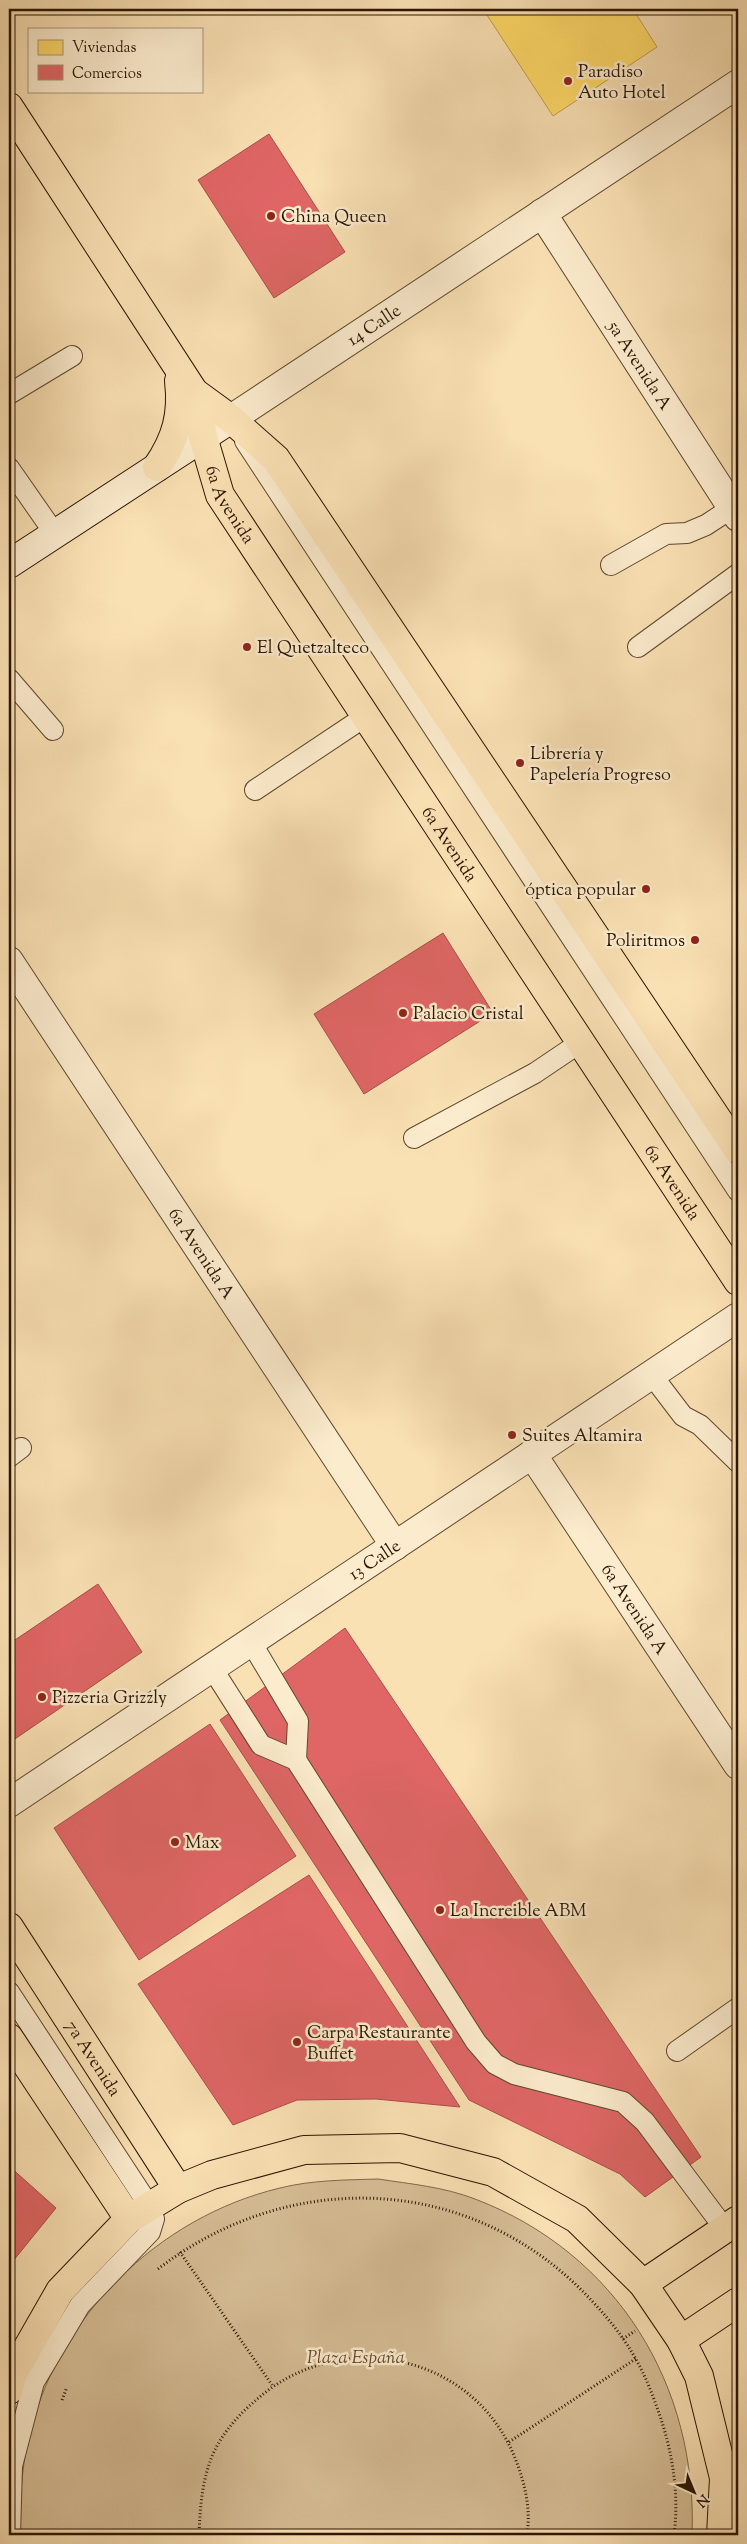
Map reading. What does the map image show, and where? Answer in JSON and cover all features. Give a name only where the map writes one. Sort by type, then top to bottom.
[{"type":"main road","name":"6a Avenida","points":[[9,107],[194,392],[220,495],[738,1281]]},
{"type":"main road","points":[[157,467],[168,452],[180,423],[180,399],[176,364]]},
{"type":"main road","name":"6a Avenida","points":[[194,392],[231,419],[276,459],[738,1150]]},
{"type":"main road","name":"7a Avenida","points":[[9,1928],[178,2189]]},
{"type":"main road","points":[[9,2038],[139,2213]]},
{"type":"main road","points":[[9,2390],[12,2375],[60,2291],[139,2213],[178,2189],[212,2175],[304,2150],[400,2148],[493,2172],[577,2219],[643,2284],[681,2340],[699,2376],[724,2478],[731,2497],[721,2535]]},
{"type":"main road","points":[[643,2284],[732,2225]]},
{"type":"main road","points":[[681,2340],[738,2302]]},
{"type":"street","name":"14 Calle","points":[[9,564],[738,84]]},
{"type":"street","name":"5a Avenida A","points":[[542,213],[735,513]]},
{"type":"street","name":"6a Avenida A","points":[[9,961],[395,1546]]},
{"type":"street","name":"13 Calle","points":[[9,1803],[738,1317]]},
{"type":"street","name":"6a Avenida A","points":[[532,1454],[738,1764]]},
{"type":"lane","points":[[9,394],[72,356]]},
{"type":"lane","points":[[231,419],[738,1191]]},
{"type":"lane","points":[[9,468],[55,534]]},
{"type":"lane","points":[[611,565],[666,534],[687,533],[735,513]]},
{"type":"lane","points":[[638,647],[738,574]]},
{"type":"lane","points":[[9,679],[53,730]]},
{"type":"lane","points":[[256,790],[366,716]]},
{"type":"lane","points":[[414,1138],[535,1073],[581,1042]]},
{"type":"lane","points":[[652,1374],[684,1416],[700,1425],[738,1462]]},
{"type":"lane","points":[[251,1642],[298,1721],[296,1760]]},
{"type":"lane","points":[[212,1668],[262,1745],[296,1760],[476,2042],[495,2064],[514,2074],[623,2102],[645,2122],[732,2225]]},
{"type":"lane","points":[[9,1992],[139,2213],[154,2219],[150,2232],[80,2305],[34,2382],[12,2466],[10,2535]]},
{"type":"lane","points":[[677,2051],[738,2008]]},
{"type":"path","points":[[153,2273],[180,2252],[221,2228],[265,2211],[312,2201],[360,2197],[407,2201],[454,2211],[498,2229],[539,2253],[576,2283],[608,2318],[637,2358],[657,2406],[672,2455],[676,2521],[674,2535]]},
{"type":"path","points":[[180,2252],[272,2385]]},
{"type":"path","points":[[199,2535],[200,2497],[213,2453],[238,2416],[272,2385],[313,2365],[358,2357],[403,2361],[446,2378],[482,2406],[509,2442],[524,2481],[529,2522],[527,2535]]},
{"type":"path","points":[[509,2442],[637,2358]]},
{"type":"path","points":[[61,2401],[68,2386]]},
{"type":"green space","name":"Plaza España","points":[[378,2179],[427,2186],[463,2195],[525,2223],[570,2253],[608,2290],[639,2331],[663,2377],[681,2427],[690,2480],[692,2535],[20,2535],[24,2464],[28,2441],[42,2396],[62,2354],[87,2315],[118,2279],[154,2248],[193,2222],[235,2202],[280,2188],[304,2183]]},
{"type":"building: Viviendas","name":"Paradiso Auto Hotel","points":[[483,9],[633,9],[657,47],[553,116]]},
{"type":"building: Comercios","name":"China Queen","points":[[269,134],[345,252],[274,298],[198,180]]},
{"type":"building: Comercios","name":"Palacio Cristal","points":[[443,933],[493,1013],[364,1094],[314,1014]]},
{"type":"building: Comercios","name":"Pizzeria Grizzly","points":[[98,1584],[142,1652],[9,1743],[9,1644]]},
{"type":"building: Comercios","name":"La Increible ABM","points":[[345,1628],[701,2157],[645,2197],[620,2174],[469,2100],[220,1720]]},
{"type":"building: Comercios","name":"Max","points":[[210,1724],[296,1856],[139,1960],[54,1828]]},
{"type":"building: Comercios","name":"Carpa Restaurante Buffet","points":[[309,1875],[460,2107],[376,2099],[297,2100],[233,2125],[138,1984]]},
{"type":"building: Comercios","points":[[9,2166],[56,2208],[9,2266]]},
{"type":"place","name":"Paradiso Auto Hotel","points":[[568,81]]},
{"type":"place","name":"China Queen","points":[[271,216]]},
{"type":"place","name":"El Quetzalteco","points":[[247,647]]},
{"type":"place","name":"Librería y Papelería Progreso","points":[[520,763]]},
{"type":"place","name":"óptica popular","points":[[646,889]]},
{"type":"place","name":"Poliritmos","points":[[695,940]]},
{"type":"place","name":"Palacio Cristal","points":[[403,1013]]},
{"type":"place","name":"Suites Altamira","points":[[512,1435]]},
{"type":"place","name":"Pizzeria Grizzly","points":[[42,1697]]},
{"type":"place","name":"Max","points":[[175,1842]]},
{"type":"place","name":"La Increible ABM","points":[[440,1910]]},
{"type":"place","name":"Carpa Restaurante Buffet","points":[[297,2042]]}]
